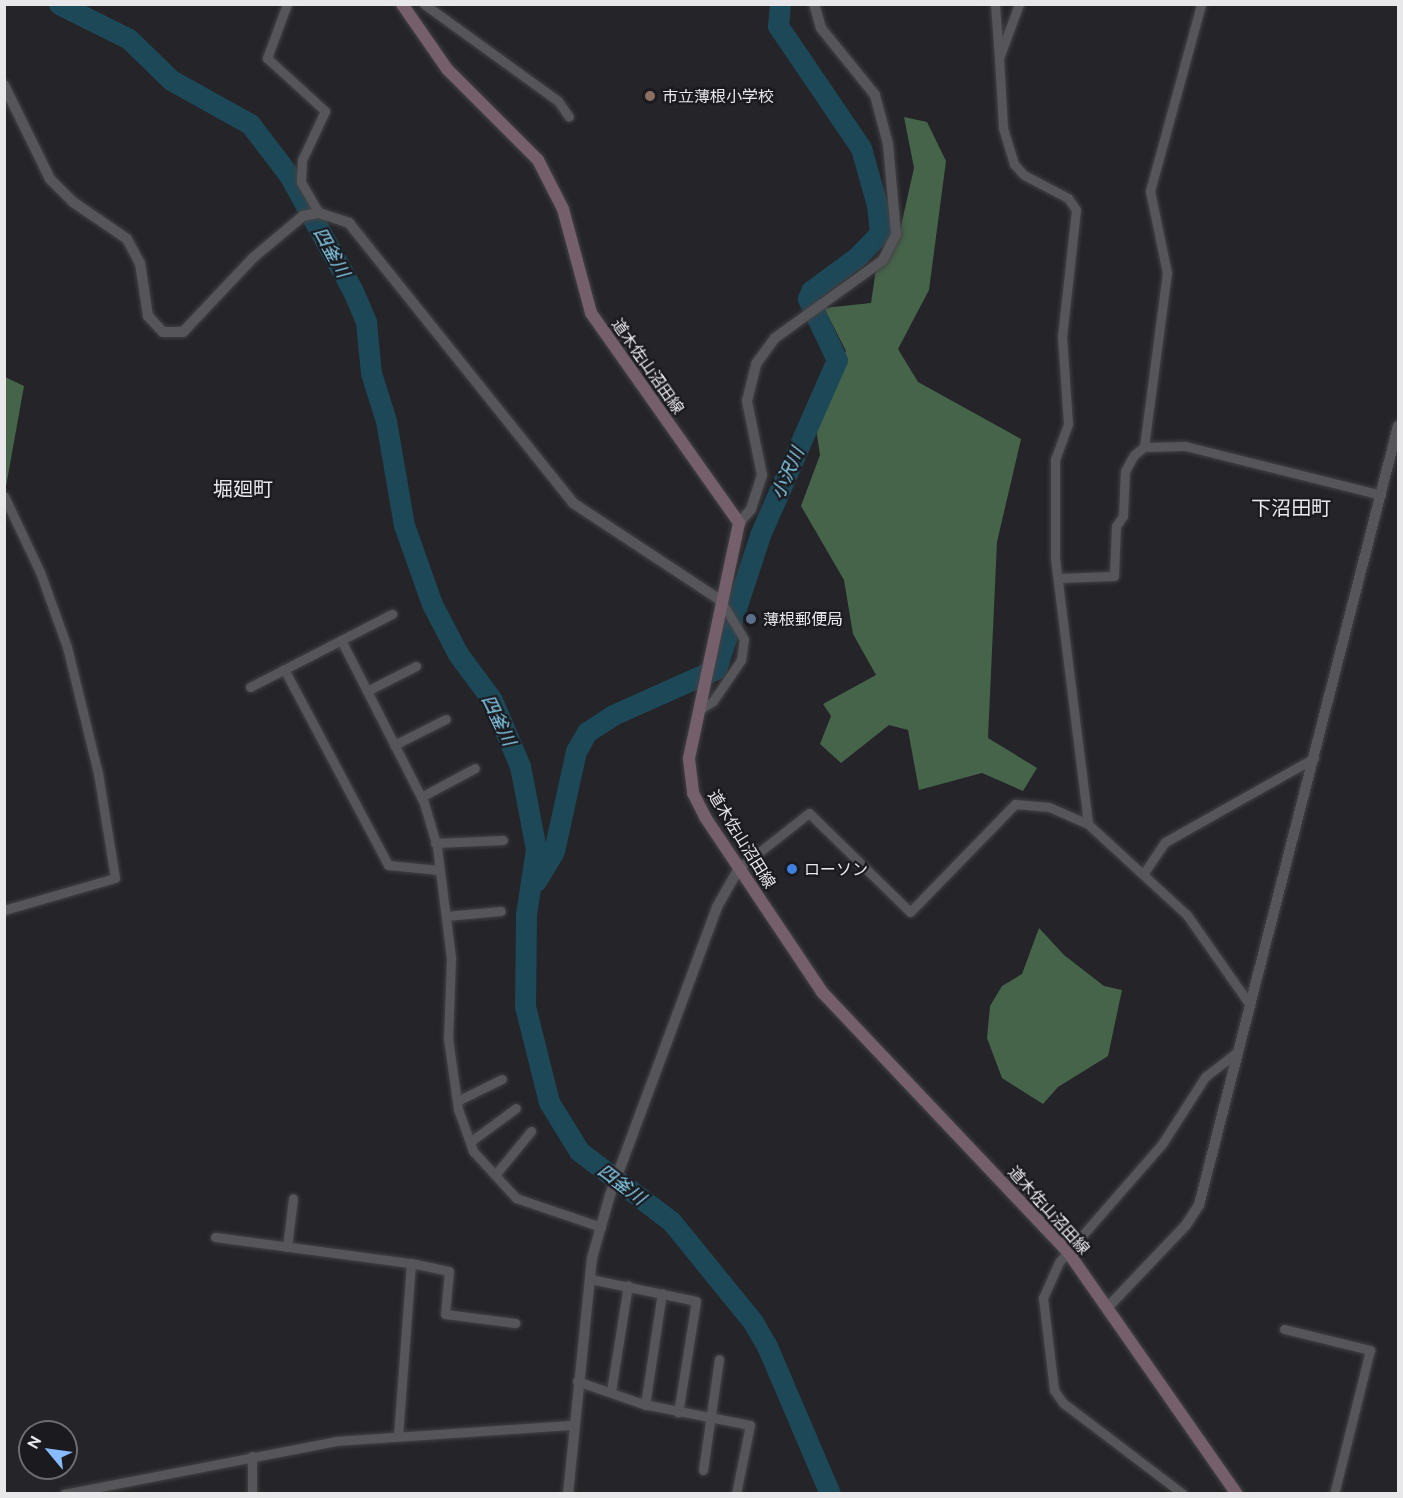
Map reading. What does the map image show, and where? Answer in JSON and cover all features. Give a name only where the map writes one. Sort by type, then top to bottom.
[{"type":"main road","name":"道木佐山沼田線","points":[[402,4],[447,69],[538,160],[563,209],[591,313],[739,523],[739,537],[721,603],[689,759],[693,793],[739,868],[822,992],[1068,1252],[1237,1494]]},
{"type":"street","points":[[287,4],[267,58],[325,111],[302,160],[301,182],[319,213]]},
{"type":"street","points":[[424,4],[558,101],[569,117]]},
{"type":"street","points":[[739,523],[751,509],[762,475],[747,401],[756,364],[775,338],[883,260],[896,234],[888,144],[875,95],[821,28],[814,4]]},
{"type":"street","points":[[995,4],[1003,128],[1014,164],[1024,175],[1068,198],[1076,210],[1061,353],[1068,424],[1055,459],[1055,558],[1088,824]]},
{"type":"street","points":[[999,58],[1019,4]]},
{"type":"street","points":[[1144,447],[1167,273],[1150,191],[1201,4]]},
{"type":"street","points":[[4,85],[50,179],[73,202],[127,239],[140,263],[148,315],[163,332],[183,332],[276,238],[303,216],[319,213],[349,223],[573,503],[721,603],[744,639],[741,660],[713,701],[699,710]]},
{"type":"street","points":[[1108,1307],[1186,1225],[1198,1205],[1398,426]]},
{"type":"street","points":[[1059,578],[1114,576],[1116,526],[1123,516],[1125,471],[1134,455],[1144,447],[1185,446],[1381,495]]},
{"type":"street","points":[[4,496],[40,572],[67,647],[98,773],[115,878],[4,910]]},
{"type":"street","points":[[250,687],[392,614]]},
{"type":"street","points":[[341,640],[421,797],[435,843],[451,958],[448,1038],[457,1101],[473,1151],[516,1198],[601,1227]]},
{"type":"street","points":[[367,691],[416,666]]},
{"type":"street","points":[[284,669],[388,864],[440,870]]},
{"type":"street","points":[[394,745],[446,718]]},
{"type":"street","points":[[1144,873],[1165,842],[1314,758]]},
{"type":"street","points":[[421,797],[475,768]]},
{"type":"street","points":[[568,1494],[577,1381],[590,1279],[610,1195],[724,889],[739,868],[809,813],[910,912],[1015,804],[1049,807],[1088,824],[1144,873],[1198,928],[1250,1005]]},
{"type":"street","points":[[435,843],[503,840]]},
{"type":"street","points":[[446,916],[501,911]]},
{"type":"street","points":[[1183,1494],[1064,1403],[1054,1390],[1043,1298],[1048,1279],[1068,1252],[1162,1144],[1205,1077],[1237,1052]]},
{"type":"street","points":[[457,1101],[502,1079]]},
{"type":"street","points":[[470,1142],[516,1108]]},
{"type":"street","points":[[495,1175],[531,1131]]},
{"type":"street","points":[[287,1247],[293,1198]]},
{"type":"street","points":[[215,1237],[411,1263],[449,1271],[445,1314],[515,1323]]},
{"type":"street","points":[[398,1437],[411,1263]]},
{"type":"street","points":[[590,1279],[696,1301],[678,1413]]},
{"type":"street","points":[[611,1391],[627,1285]]},
{"type":"street","points":[[645,1405],[662,1293]]},
{"type":"street","points":[[1284,1329],[1370,1350],[1334,1494]]},
{"type":"street","points":[[703,1470],[719,1359]]},
{"type":"street","points":[[577,1381],[611,1391],[645,1405],[750,1425],[736,1494]]},
{"type":"street","points":[[64,1494],[104,1490],[252,1456],[336,1441],[573,1425]]},
{"type":"street","points":[[252,1456],[252,1494]]},
{"type":"green space","points":[[904,117],[927,122],[946,161],[929,290],[898,349],[918,382],[1021,439],[997,542],[988,738],[1037,768],[1023,791],[982,773],[919,790],[908,730],[889,725],[841,763],[820,744],[831,716],[823,704],[876,675],[853,634],[844,580],[801,506],[820,455],[814,414],[846,351],[824,308],[871,303],[876,269],[901,226],[914,168]]},
{"type":"green space","points":[[5,377],[24,386],[5,492]]},
{"type":"green space","points":[[1039,928],[1064,955],[1104,986],[1122,990],[1108,1056],[1058,1087],[1043,1104],[1002,1078],[987,1038],[990,1006],[1002,986],[1022,974]]},
{"type":"waterway","name":"四釜川","points":[[59,4],[129,39],[171,80],[250,124],[289,175],[353,291],[366,322],[371,373],[386,421],[404,525],[432,604],[458,654],[492,700],[520,766],[536,849],[526,914],[525,1006],[549,1102],[579,1151],[671,1221],[753,1322],[767,1346],[830,1494]]},
{"type":"waterway","name":"小沢川","points":[[536,881],[554,851],[576,751],[587,732],[613,715],[716,669],[760,535],[837,360],[808,299],[811,291],[857,257],[880,233],[877,205],[861,148],[778,26],[780,4]]},
{"type":"place","name":"市立薄根小学校","points":[[650,96]]},
{"type":"place","name":"薄根郵便局","points":[[751,619]]},
{"type":"place","name":"ローソン","points":[[792,869]]},
{"type":"district","name":"堀廻町","points":[[243,488]]},
{"type":"district","name":"下沼田町","points":[[1291,507]]}]
